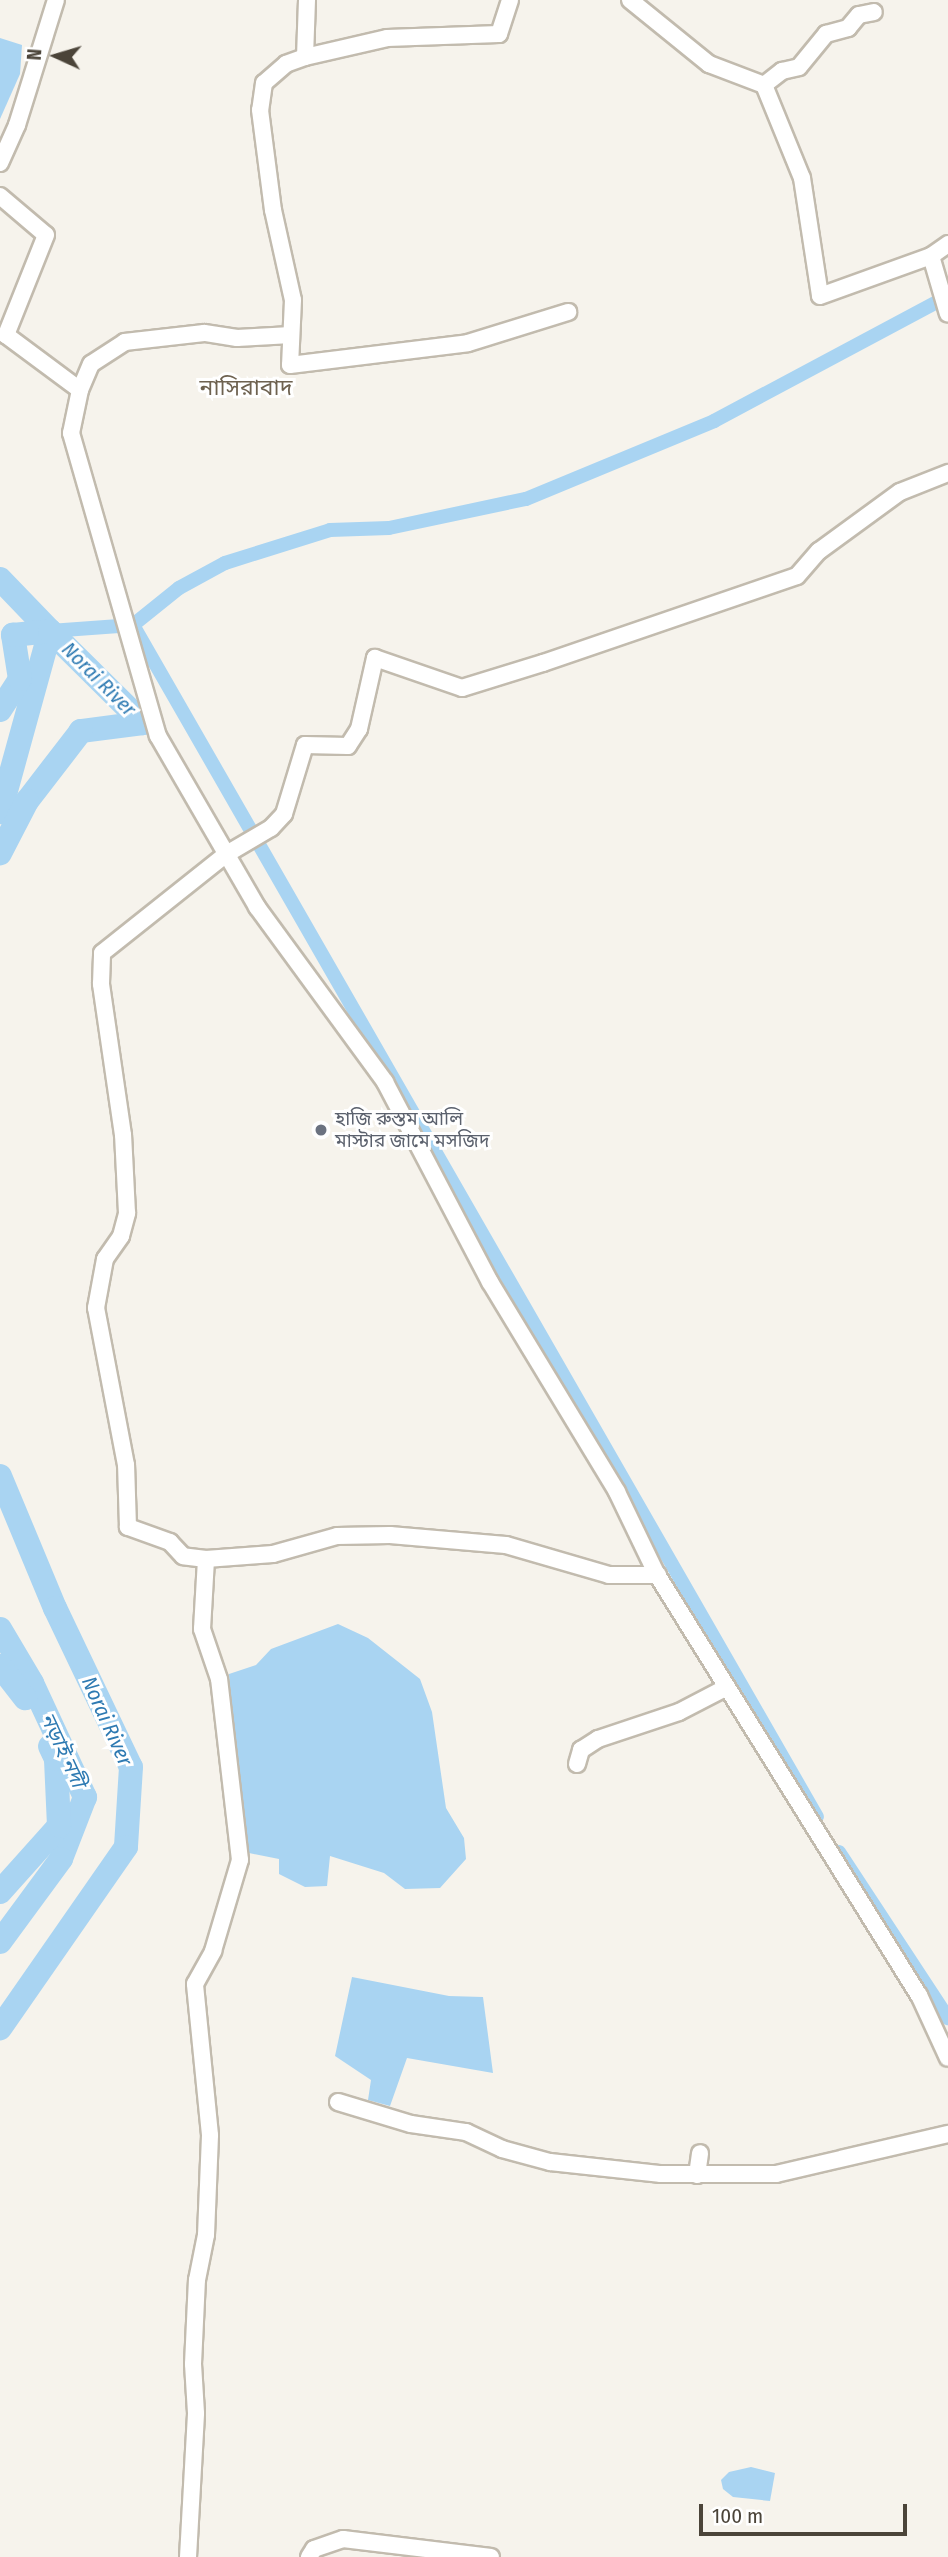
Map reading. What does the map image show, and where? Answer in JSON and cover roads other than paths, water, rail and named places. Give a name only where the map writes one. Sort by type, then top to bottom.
[{"type":"street","points":[[0,163],[17,125],[57,0]]},
{"type":"street","points":[[305,57],[307,0]]},
{"type":"street","points":[[510,0],[499,34],[387,37],[286,64],[264,83],[260,110],[272,210],[293,300],[290,365],[468,343],[568,312]]},
{"type":"street","points":[[630,0],[709,64],[764,85],[802,178],[820,296],[930,256],[948,244]]},
{"type":"street","points":[[764,85],[782,71],[799,67],[826,34],[848,28],[859,15],[874,12]]},
{"type":"street","points":[[0,196],[46,235],[3,334],[80,390]]},
{"type":"street","points":[[930,256],[948,314]]},
{"type":"street","points":[[291,335],[237,338],[204,333],[125,342],[91,364],[80,390],[72,433],[158,736],[225,855],[385,1082],[490,1282],[617,1492],[658,1576],[919,1995],[948,2058]]},
{"type":"street","points":[[658,1576],[609,1575],[506,1545],[390,1535],[337,1536],[272,1554],[206,1559],[183,1556],[170,1542],[128,1527],[126,1465],[96,1308],[105,1259],[121,1236],[127,1213],[123,1135],[102,974],[102,953],[124,932],[225,855],[271,828],[284,814],[305,745],[348,746],[359,729],[375,657],[462,688],[530,667],[797,576],[819,551],[900,492],[948,473]]},
{"type":"street","points":[[188,2557],[196,2413],[193,2364],[197,2280],[206,2235],[210,2135],[195,1984],[213,1951],[240,1860],[219,1679],[202,1629],[206,1559]]},
{"type":"street","points":[[577,1763],[581,1750],[598,1739],[679,1712],[727,1687]]},
{"type":"street","points":[[338,2102],[411,2124],[466,2132],[502,2149],[550,2162],[628,2172],[776,2174],[948,2134]]},
{"type":"street","points":[[697,2175],[700,2153]]},
{"type":"street","points":[[309,2557],[314,2549],[343,2539],[491,2557]]},
{"type":"water","points":[[0,38],[22,45],[20,74],[0,119]]},
{"type":"water","points":[[338,1624],[368,1638],[420,1679],[432,1712],[446,1808],[464,1838],[466,1859],[440,1888],[405,1889],[384,1873],[330,1856],[327,1886],[305,1887],[279,1874],[279,1859],[249,1853],[235,1786],[229,1674],[256,1665],[271,1649]]},
{"type":"water","points":[[352,1977],[449,1996],[483,1997],[493,2073],[407,2058],[390,2106],[368,2100],[371,2080],[335,2056]]},
{"type":"water","points":[[751,2467],[775,2473],[770,2501],[733,2497],[723,2489],[721,2480],[729,2472]]},
{"type":"waterway","points":[[50,631],[133,625],[179,588],[225,563],[330,530],[389,528],[526,499],[714,421],[948,296]]},
{"type":"waterway","name":"নড়াই নদী","points":[[0,579],[50,631],[0,812]]},
{"type":"waterway","points":[[133,625],[817,1817]]},
{"type":"waterway","name":"Norai River","points":[[0,710],[20,679],[13,635],[50,631],[143,723],[81,731],[27,801],[0,853]]},
{"type":"waterway","name":"Norai River","points":[[0,1476],[55,1608],[131,1767],[126,1847],[0,2028]]},
{"type":"waterway","name":"নড়াই নদী","points":[[0,1629],[32,1683],[85,1797],[61,1859],[0,1942]]},
{"type":"waterway","name":"Norai River","points":[[0,1666],[25,1698]]},
{"type":"waterway","name":"Norai River","points":[[0,1892],[59,1826],[56,1759],[50,1746]]},
{"type":"waterway","points":[[839,1852],[948,2018]]},
{"type":"place","name":"হাজি রুস্তম আলি মাস্টার জামে মসজিদ","points":[[321,1130]]},
{"type":"district","name":"নাসিরাবাদ","points":[[246,387]]}]
